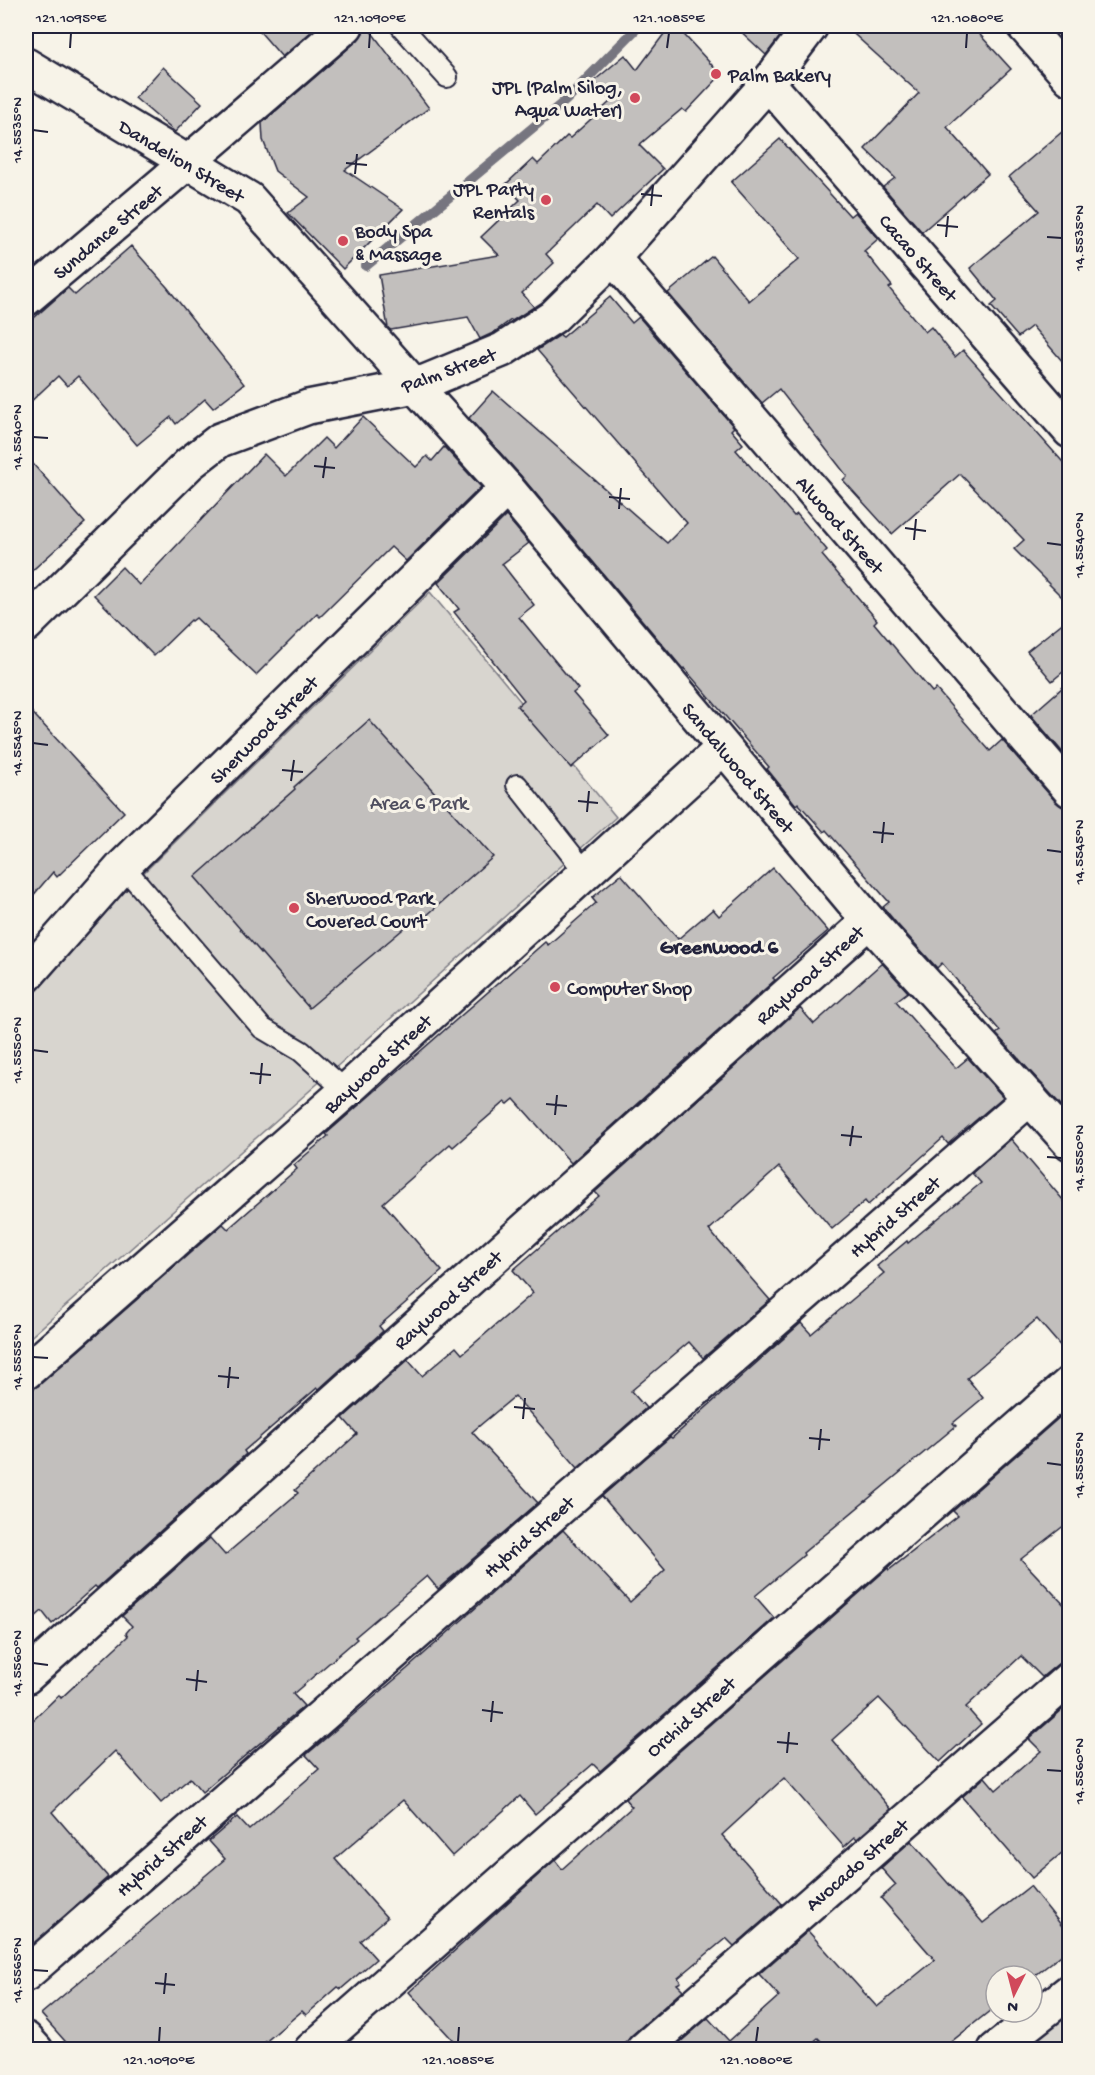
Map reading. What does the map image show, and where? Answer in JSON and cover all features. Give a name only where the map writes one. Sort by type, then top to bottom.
[{"type":"street","name":"Sundance Street","points":[[26,299],[346,26]]},
{"type":"street","name":"Palm Street","points":[[26,625],[189,464],[220,440],[308,407],[416,386],[502,350],[553,317],[614,258],[768,83],[811,26]]},
{"type":"street","points":[[1024,26],[1070,78]]},
{"type":"street","name":"Dandelion Street","points":[[26,65],[249,199],[416,386]]},
{"type":"street","name":"Cacao Street","points":[[768,83],[1070,431]]},
{"type":"street","name":"Alwood Street","points":[[614,258],[1069,788]]},
{"type":"street","name":"Sandalwood Street","points":[[416,386],[507,488],[869,921],[1070,1143]]},
{"type":"street","name":"Sherwood Street","points":[[26,976],[123,866],[507,488]]},
{"type":"street","name":"Baywood Street","points":[[26,1372],[346,1091],[723,748]]},
{"type":"street","name":"Raywood Street","points":[[26,1677],[869,921]]},
{"type":"street","name":"Hybrid Street","points":[[26,1974],[1030,1098]]},
{"type":"street","name":"Orchid Street","points":[[311,2049],[1070,1383]]},
{"type":"street","name":"Avocado Street","points":[[643,2049],[1070,1678]]},
{"type":"street","points":[[994,2049],[1070,1991]]},
{"type":"street","points":[[26,2040],[36,2049]]},
{"type":"lane","points":[[401,26],[447,77]]},
{"type":"lane","points":[[517,785],[586,873]]},
{"type":"lane","points":[[123,866],[262,1028],[301,1051],[346,1091]]},
{"type":"green space","name":"Area 6 Park","points":[[430,592],[616,817],[26,1341],[26,1004],[117,899]]},
{"type":"green space","points":[[1069,2007],[1069,2049],[1015,2049]]},
{"type":"building","points":[[255,26],[318,26],[282,57]]},
{"type":"building","points":[[364,26],[367,26],[429,108],[345,170],[403,209],[343,269],[288,213],[309,197],[275,171],[263,140],[262,123],[358,40],[363,33]]},
{"type":"building","points":[[670,26],[676,26],[721,75],[686,112],[682,109],[639,145],[663,169],[610,219],[597,205],[546,254],[554,263],[522,293],[534,307],[493,333],[480,339],[468,317],[391,330],[388,328],[379,275],[499,255],[481,237],[520,200],[505,185],[533,159],[538,164],[567,136],[570,138],[611,101],[594,81],[625,55],[637,70]]},
{"type":"building","points":[[735,26],[788,26],[766,55]]},
{"type":"building","points":[[845,26],[972,26],[1011,69],[947,127],[988,174],[922,232],[883,187],[895,178],[865,149],[919,93]]},
{"type":"building","points":[[163,67],[202,103],[175,132],[135,98]]},
{"type":"building","points":[[1070,125],[1070,370],[1032,326],[1018,337],[991,306],[997,301],[970,268],[1039,211],[1009,177]]},
{"type":"building","points":[[780,139],[850,216],[855,212],[878,239],[864,251],[892,286],[889,288],[925,332],[931,327],[955,357],[963,350],[1070,470],[1070,605],[1014,549],[1024,540],[960,474],[892,534],[843,480],[847,476],[779,389],[762,403],[668,293],[712,256],[749,301],[799,259],[731,182]]},
{"type":"building","points":[[131,246],[167,287],[244,384],[213,408],[205,399],[176,424],[171,417],[137,445],[78,376],[67,386],[58,376],[26,406],[26,325],[68,288],[75,295]]},
{"type":"building","points":[[610,297],[632,323],[639,317],[734,427],[731,430],[743,444],[736,450],[794,516],[797,514],[827,550],[822,555],[877,620],[874,623],[932,692],[936,689],[990,751],[1002,740],[1056,802],[1063,807],[1070,808],[1070,1115],[996,1034],[1000,1031],[942,963],[937,968],[897,924],[883,907],[889,902],[826,830],[824,832],[798,803],[796,805],[767,769],[769,767],[469,418],[493,391],[667,543],[687,523],[537,350],[560,335],[563,337]]},
{"type":"building","points":[[363,417],[416,467],[427,456],[432,461],[444,447],[481,487],[406,561],[391,547],[320,617],[317,614],[256,675],[196,618],[191,620],[154,656],[94,595],[122,567],[139,585],[264,454],[286,476],[324,438],[334,448]]},
{"type":"building","points":[[26,456],[85,523],[26,576]]},
{"type":"building","points":[[506,516],[529,543],[502,564],[534,605],[519,617],[578,689],[573,693],[609,735],[571,768],[517,706],[524,700],[454,612],[459,609],[438,583]]},
{"type":"building","points":[[1070,617],[1070,666],[1052,681],[1027,651]]},
{"type":"building","points":[[1070,681],[1070,761],[1031,715]]},
{"type":"building","points":[[26,706],[124,812],[57,877],[53,872],[26,904]]},
{"type":"building","points":[[369,720],[493,857],[417,924],[414,920],[309,1008],[195,877]]},
{"type":"building","points":[[773,868],[828,931],[773,978],[775,980],[571,1163],[514,1099],[508,1104],[505,1102],[453,1147],[450,1144],[383,1203],[442,1271],[379,1326],[383,1331],[318,1390],[317,1388],[244,1451],[246,1454],[97,1588],[95,1586],[52,1624],[42,1611],[26,1625],[26,1390],[38,1386],[223,1224],[228,1229],[297,1169],[294,1165],[328,1136],[326,1134],[545,942],[548,945],[596,903],[592,898],[621,874],[678,939],[713,909],[719,916]]},
{"type":"building","points":[[882,963],[908,992],[896,1001],[935,1045],[956,1068],[968,1058],[1003,1097],[948,1144],[943,1138],[868,1205],[865,1201],[832,1229],[779,1167],[709,1230],[770,1300],[703,1358],[689,1342],[631,1391],[646,1408],[578,1468],[515,1396],[472,1432],[538,1503],[438,1589],[427,1576],[355,1637],[357,1639],[293,1694],[304,1706],[202,1792],[190,1778],[161,1803],[115,1751],[52,1812],[108,1877],[26,1950],[26,1727],[59,1695],[61,1698],[128,1636],[126,1633],[132,1626],[122,1616],[210,1538],[225,1555],[298,1493],[295,1490],[357,1434],[343,1418],[408,1360],[422,1376],[456,1347],[462,1354],[533,1293],[513,1270],[599,1196],[595,1192],[800,1008],[814,1024]]},
{"type":"building","points":[[1011,1139],[1070,1208],[1070,1357],[1037,1319],[967,1378],[983,1398],[953,1423],[956,1426],[803,1553],[804,1555],[755,1596],[774,1618],[600,1771],[593,1764],[535,1814],[520,1796],[452,1856],[403,1800],[335,1859],[387,1918],[360,1941],[376,1959],[341,1989],[338,1987],[306,2015],[302,2011],[257,2049],[72,2049],[41,2014],[225,1859],[209,1841],[237,1817],[249,1830],[319,1769],[306,1755],[407,1669],[563,1530],[630,1602],[665,1570],[602,1496],[670,1437],[672,1438],[801,1323],[811,1334],[884,1273],[877,1266],[981,1183],[972,1173]]},
{"type":"building","points":[[1070,1408],[1070,1521],[1021,1559],[1070,1611],[1070,1660],[1058,1664],[1042,1677],[1021,1656],[966,1707],[981,1724],[940,1762],[879,1698],[832,1740],[891,1809],[857,1839],[855,1837],[844,1847],[784,1778],[722,1835],[782,1904],[734,1946],[726,1938],[678,1978],[681,1982],[677,1984],[683,1990],[631,2036],[625,2049],[461,2049],[409,1992],[555,1860],[562,1869],[632,1807],[625,1799],[888,1568],[889,1570],[958,1516],[953,1511]]},
{"type":"building","points":[[1070,1703],[1070,1846],[1032,1878],[962,1797],[985,1777],[996,1790],[1041,1751],[1029,1739]]},
{"type":"building","points":[[911,1841],[983,1923],[1030,1886],[1070,1936],[1070,1948],[1044,1969],[1044,1964],[984,1964],[984,2016],[942,2049],[829,2049],[818,2038],[805,2049],[672,2049],[708,2018],[729,2041],[779,1996],[759,1974],[808,1931],[877,2007],[935,1960],[881,1898],[896,1885],[881,1868]]},
{"type":"waterway","points":[[366,266],[565,101],[639,26]]},
{"type":"place","name":"Palm Bakery","points":[[716,74]]},
{"type":"place","name":"JPL (Palm Silog, Aqua Water)","points":[[635,98]]},
{"type":"place","name":"JPL Party Rentals","points":[[546,200]]},
{"type":"place","name":"Body Spa & Massage","points":[[343,241]]},
{"type":"place","name":"Sherwood Park Covered Court","points":[[294,908]]},
{"type":"place","name":"Computer Shop","points":[[555,987]]},
{"type":"district","name":"Greenwood 6","points":[[719,946]]}]
